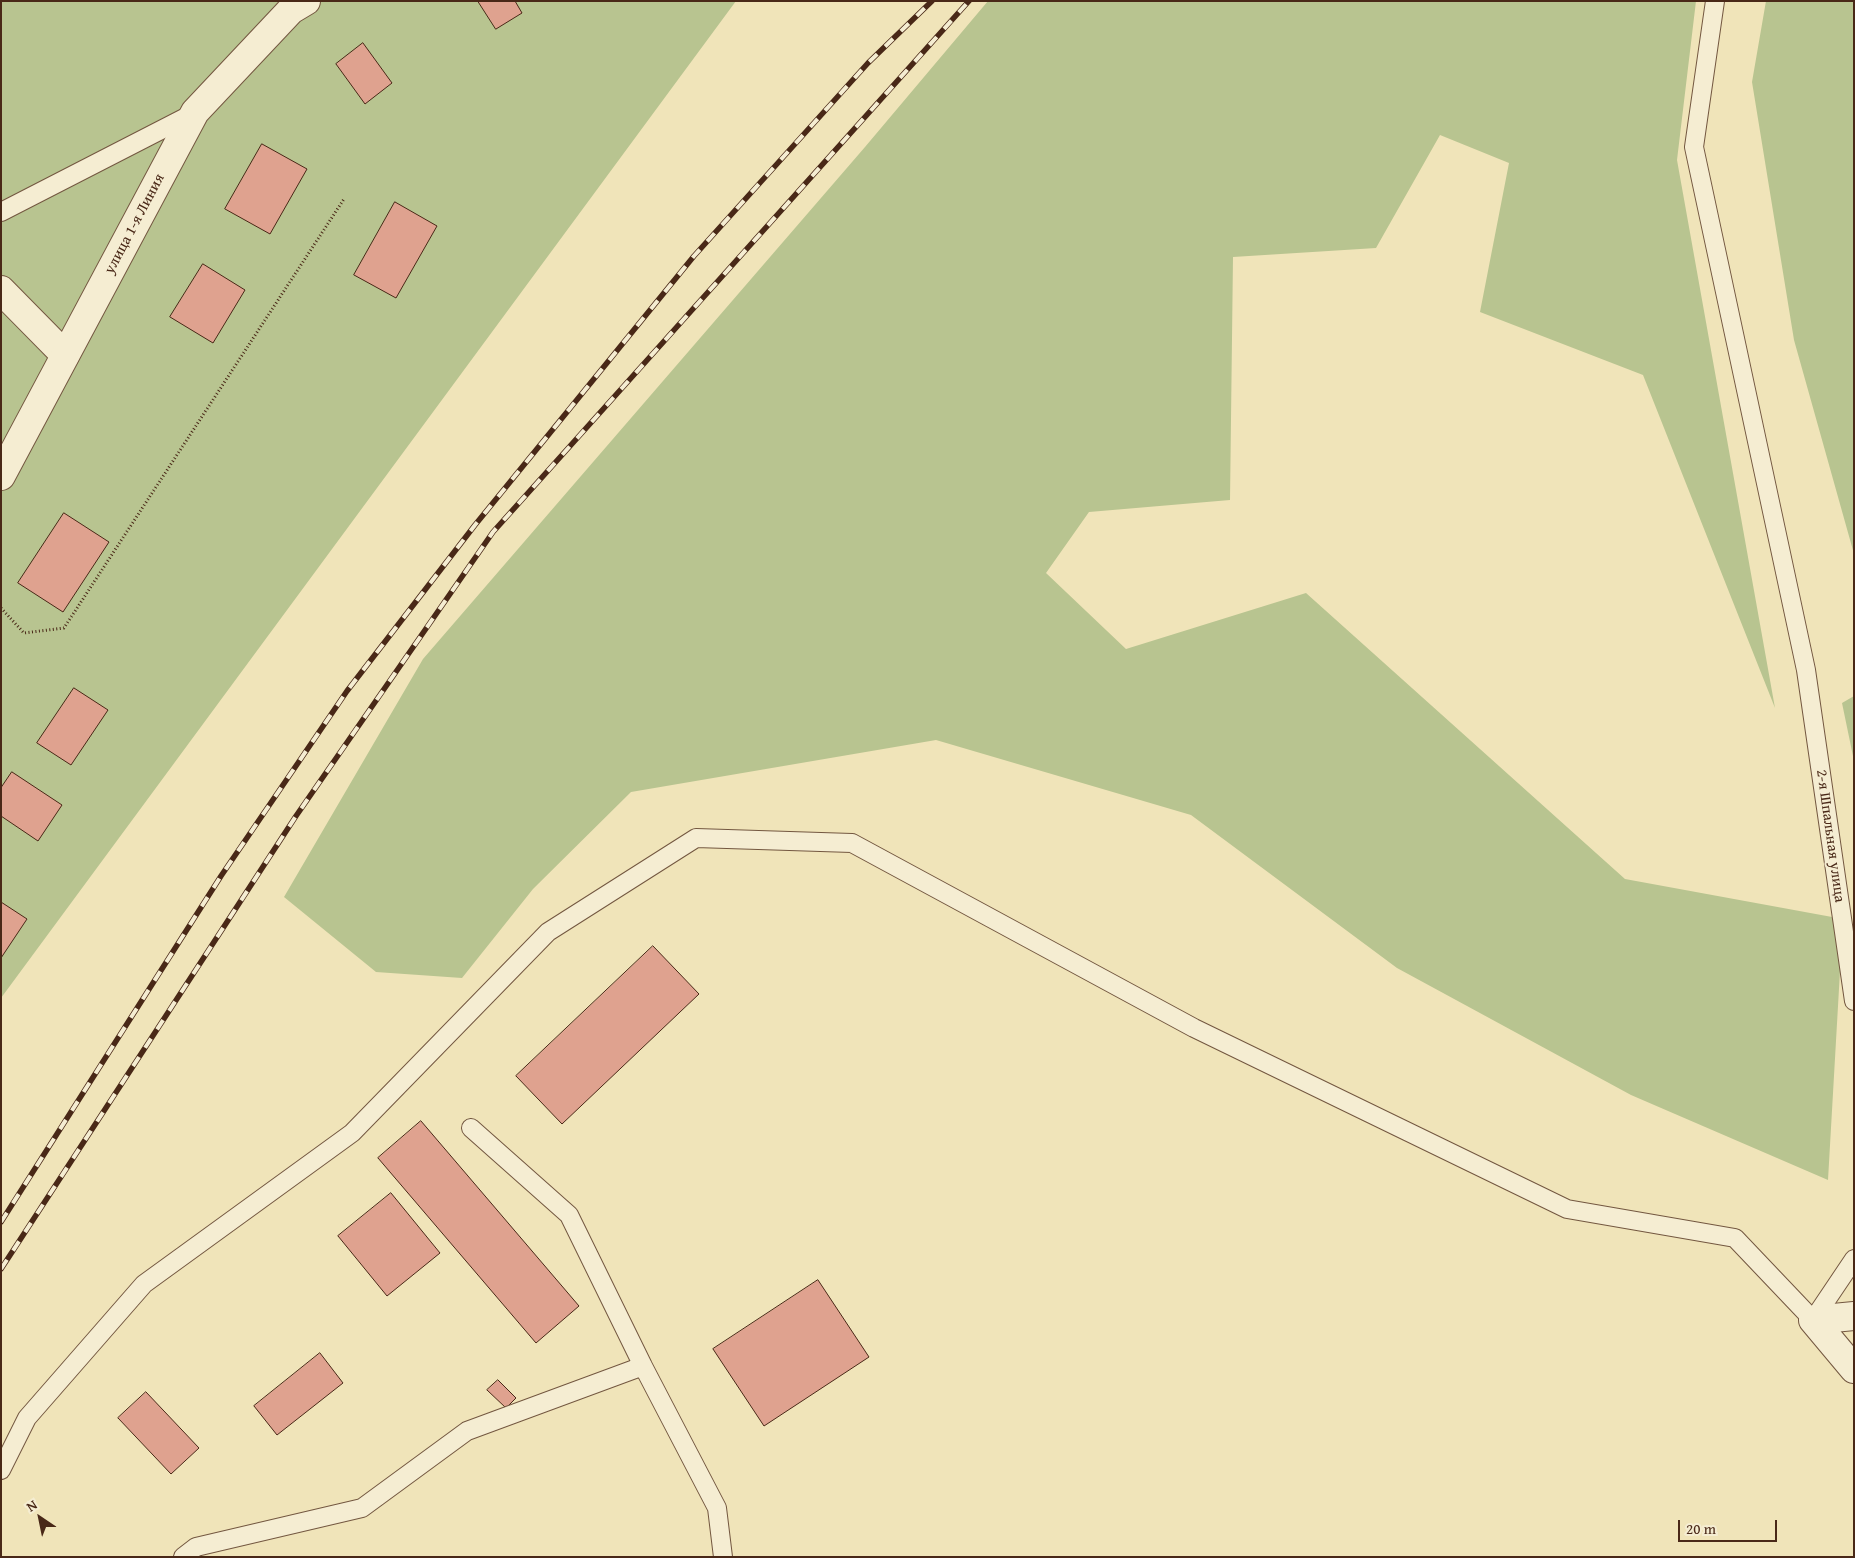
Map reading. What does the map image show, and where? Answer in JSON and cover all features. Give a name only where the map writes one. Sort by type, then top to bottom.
[{"type":"street","name":"улица 1-я Линия","points":[[1,476],[195,112],[291,10],[306,1]]},
{"type":"street","points":[[1,290],[65,355]]},
{"type":"street","points":[[1813,1320],[1854,1316]]},
{"type":"street","points":[[1813,1320],[1854,1369]]},
{"type":"lane","name":"2-я Шпальная улица","points":[[1715,1],[1694,148],[1806,670],[1854,1001]]},
{"type":"lane","points":[[1,212],[195,112]]},
{"type":"lane","points":[[1,1470],[27,1418],[144,1284],[352,1133],[548,932],[696,838],[852,843],[1194,1028],[1567,1209],[1735,1238],[1813,1320],[1854,1260]]},
{"type":"lane","points":[[471,1128],[570,1214],[643,1366],[716,1508],[723,1557]]},
{"type":"lane","points":[[182,1557],[196,1547],[362,1508],[467,1430],[643,1366]]},
{"type":"path","points":[[1,608],[24,633],[64,628],[344,199]]},
{"type":"green space","points":[[1,1],[736,1],[1,998]]},
{"type":"green space","points":[[988,1],[1696,1],[1677,160],[1775,708],[1643,375],[1480,312],[1509,163],[1440,135],[1376,248],[1233,257],[1230,500],[1089,512],[1046,573],[1126,649],[1306,593],[1625,879],[1843,919],[1828,1180],[1631,1095],[1397,968],[1191,815],[936,740],[631,792],[533,889],[462,978],[376,972],[284,897],[423,659],[865,147]]},
{"type":"green space","points":[[1766,1],[1854,1],[1854,554],[1794,340],[1752,82]]},
{"type":"green space","points":[[1854,696],[1854,761],[1842,703]]},
{"type":"building","points":[[478,1],[515,1],[522,13],[496,29]]},
{"type":"building","points":[[363,43],[392,83],[365,104],[336,64]]},
{"type":"building","points":[[262,144],[307,169],[270,234],[225,209]]},
{"type":"building","points":[[395,202],[437,226],[396,298],[354,275]]},
{"type":"building","points":[[203,264],[245,290],[213,343],[170,317]]},
{"type":"building","points":[[64,513],[109,542],[63,612],[18,583]]},
{"type":"building","points":[[74,688],[108,710],[71,765],[37,743]]},
{"type":"building","points":[[12,772],[62,805],[38,841],[1,816],[1,788]]},
{"type":"building","points":[[1,902],[27,919],[1,958]]},
{"type":"building","points":[[653,946],[699,994],[562,1124],[516,1076]]},
{"type":"building","points":[[421,1121],[579,1306],[536,1343],[378,1158]]},
{"type":"building","points":[[391,1193],[440,1253],[387,1296],[338,1236]]},
{"type":"building","points":[[818,1280],[869,1357],[764,1426],[713,1349]]},
{"type":"building","points":[[320,1353],[343,1383],[277,1435],[254,1406]]},
{"type":"building","points":[[498,1380],[516,1398],[506,1408],[487,1390]]},
{"type":"building","points":[[146,1392],[199,1448],[171,1474],[118,1418]]},
{"type":"railway","points":[[1,1222],[221,876],[347,691],[475,525],[694,256],[868,63],[932,1]]},
{"type":"railway","points":[[1,1269],[296,816],[493,532],[969,1]]}]
